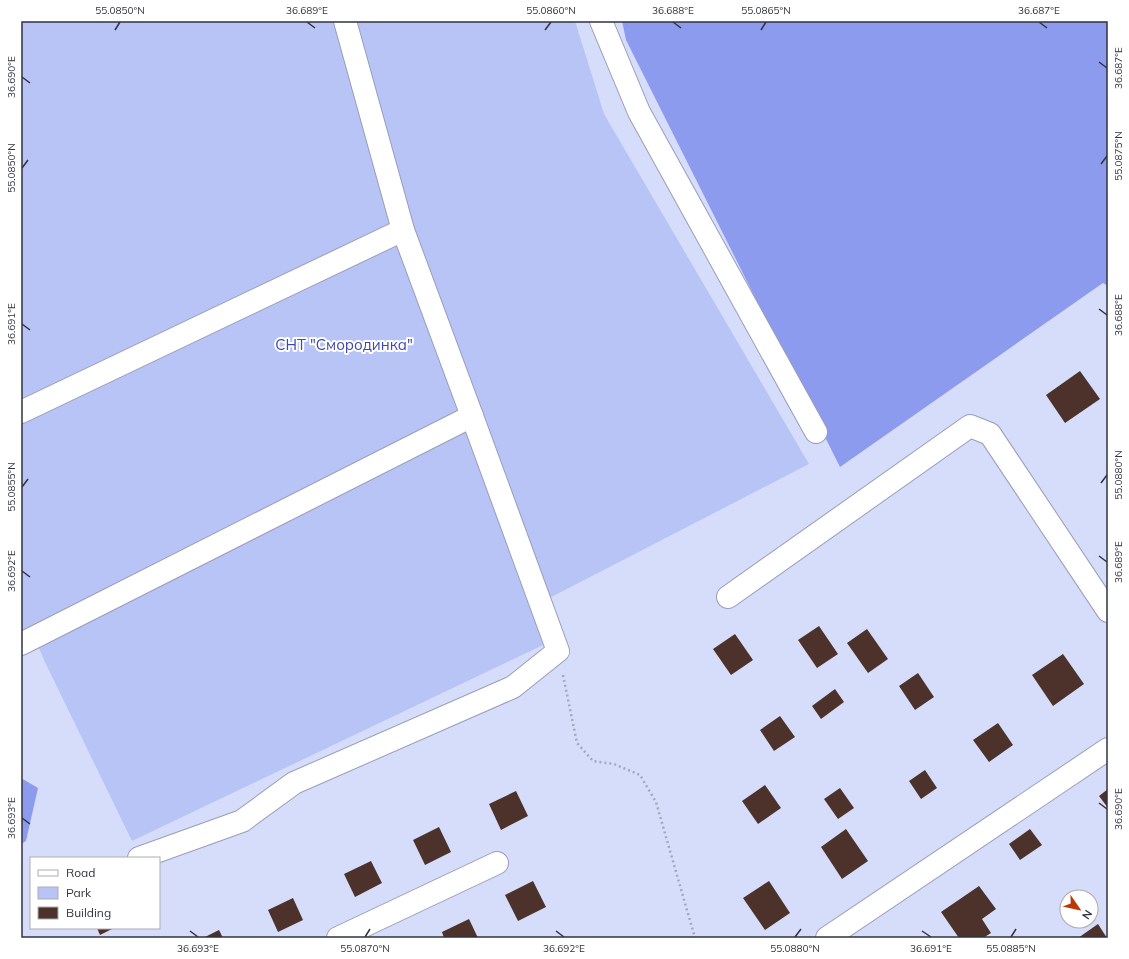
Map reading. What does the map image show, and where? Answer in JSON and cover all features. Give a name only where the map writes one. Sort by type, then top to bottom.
[{"type":"street","points":[[142,857],[242,821],[294,783],[513,687],[558,651],[403,230],[345,21]]},
{"type":"street","points":[[601,21],[638,112],[816,432]]},
{"type":"street","points":[[21,412],[403,230]]},
{"type":"street","points":[[21,644],[472,416]]},
{"type":"street","points":[[728,597],[970,426],[990,434],[1108,610]]},
{"type":"street","points":[[827,938],[1108,749]]},
{"type":"street","points":[[338,938],[497,863]]},
{"type":"path","points":[[558,651],[577,743],[593,761],[614,764],[640,775],[656,802],[695,938]]},
{"type":"green space","name":"СНТ \"Смородинка\"","points":[[21,21],[575,21],[604,114],[809,464],[530,608],[545,644],[132,841],[44,660],[34,636],[21,643]]},
{"type":"shaded area","points":[[622,21],[1108,21],[1108,286],[1103,283],[840,467],[626,40]]},
{"type":"shaded area","points":[[21,778],[38,788],[26,841],[21,844]]},
{"type":"building","points":[[1080,371],[1100,399],[1065,423],[1046,395]]},
{"type":"building","points":[[819,626],[838,654],[817,668],[798,640]]},
{"type":"building","points":[[867,629],[888,659],[868,673],[847,643]]},
{"type":"building","points":[[735,634],[753,660],[731,675],[713,649]]},
{"type":"building","points":[[1063,654],[1084,684],[1053,706],[1032,675]]},
{"type":"building","points":[[918,673],[934,697],[915,710],[899,686]]},
{"type":"building","points":[[835,689],[844,702],[821,719],[812,706]]},
{"type":"building","points":[[780,716],[795,737],[774,751],[760,730]]},
{"type":"building","points":[[998,723],[1013,745],[989,762],[973,740]]},
{"type":"building","points":[[925,770],[937,788],[921,799],[909,781]]},
{"type":"building","points":[[765,785],[781,808],[758,824],[742,801]]},
{"type":"building","points":[[840,788],[854,808],[838,819],[824,799]]},
{"type":"building","points":[[1108,789],[1108,808],[1099,796]]},
{"type":"building","points":[[516,791],[528,816],[501,830],[489,804]]},
{"type":"building","points":[[439,827],[451,852],[425,865],[413,840]]},
{"type":"building","points":[[846,829],[868,861],[842,879],[821,847]]},
{"type":"building","points":[[1030,829],[1042,845],[1020,860],[1009,844]]},
{"type":"building","points":[[371,861],[382,883],[355,897],[344,874]]},
{"type":"building","points":[[533,881],[546,907],[518,921],[505,895]]},
{"type":"building","points":[[769,881],[790,913],[765,930],[743,898]]},
{"type":"building","points":[[979,886],[996,909],[982,919],[991,933],[983,938],[959,938],[941,912]]},
{"type":"building","points":[[293,898],[303,920],[278,932],[268,910]]},
{"type":"building","points":[[469,919],[478,938],[444,938],[442,932]]},
{"type":"building","points":[[1099,926],[1107,938],[1078,938],[1091,929],[1099,929]]},
{"type":"building","points":[[97,929],[112,929],[100,935]]},
{"type":"building","points":[[219,930],[223,938],[203,938]]}]
